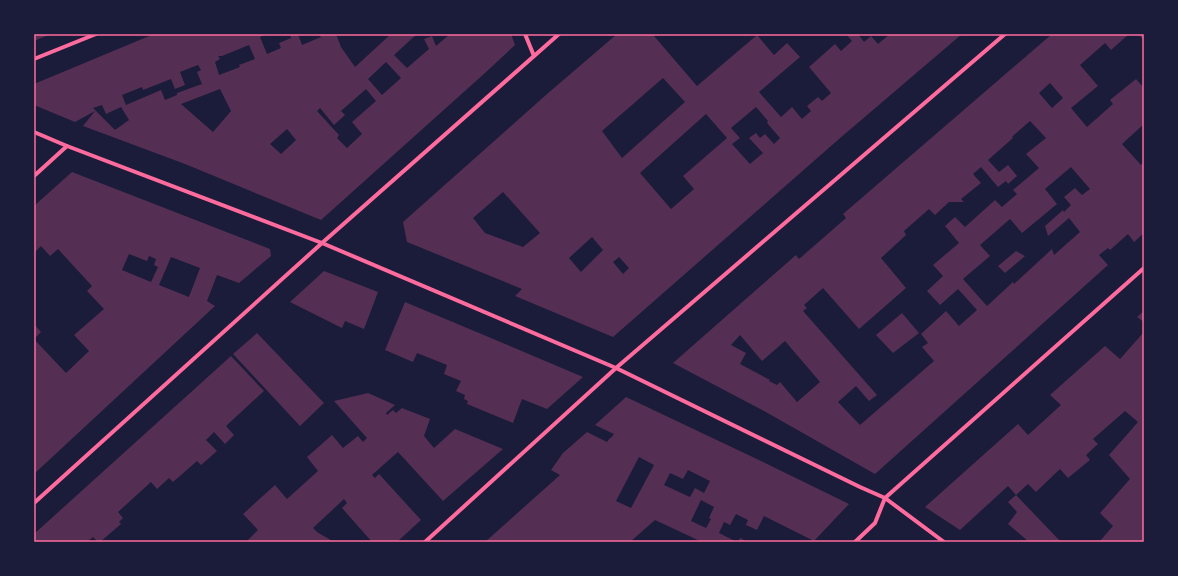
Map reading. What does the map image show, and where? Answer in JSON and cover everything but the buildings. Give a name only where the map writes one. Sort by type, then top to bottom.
[{"type":"street","points":[[34,59],[96,34]]},
{"type":"street","points":[[525,34],[534,56]]},
{"type":"street","points":[[34,503],[322,243],[559,34]]},
{"type":"street","points":[[426,542],[616,368],[1005,34]]},
{"type":"street","points":[[34,132],[322,243],[616,368],[884,498],[944,542]]},
{"type":"street","points":[[34,176],[67,146]]},
{"type":"street","points":[[855,542],[875,523],[884,498],[1144,268]]}]
